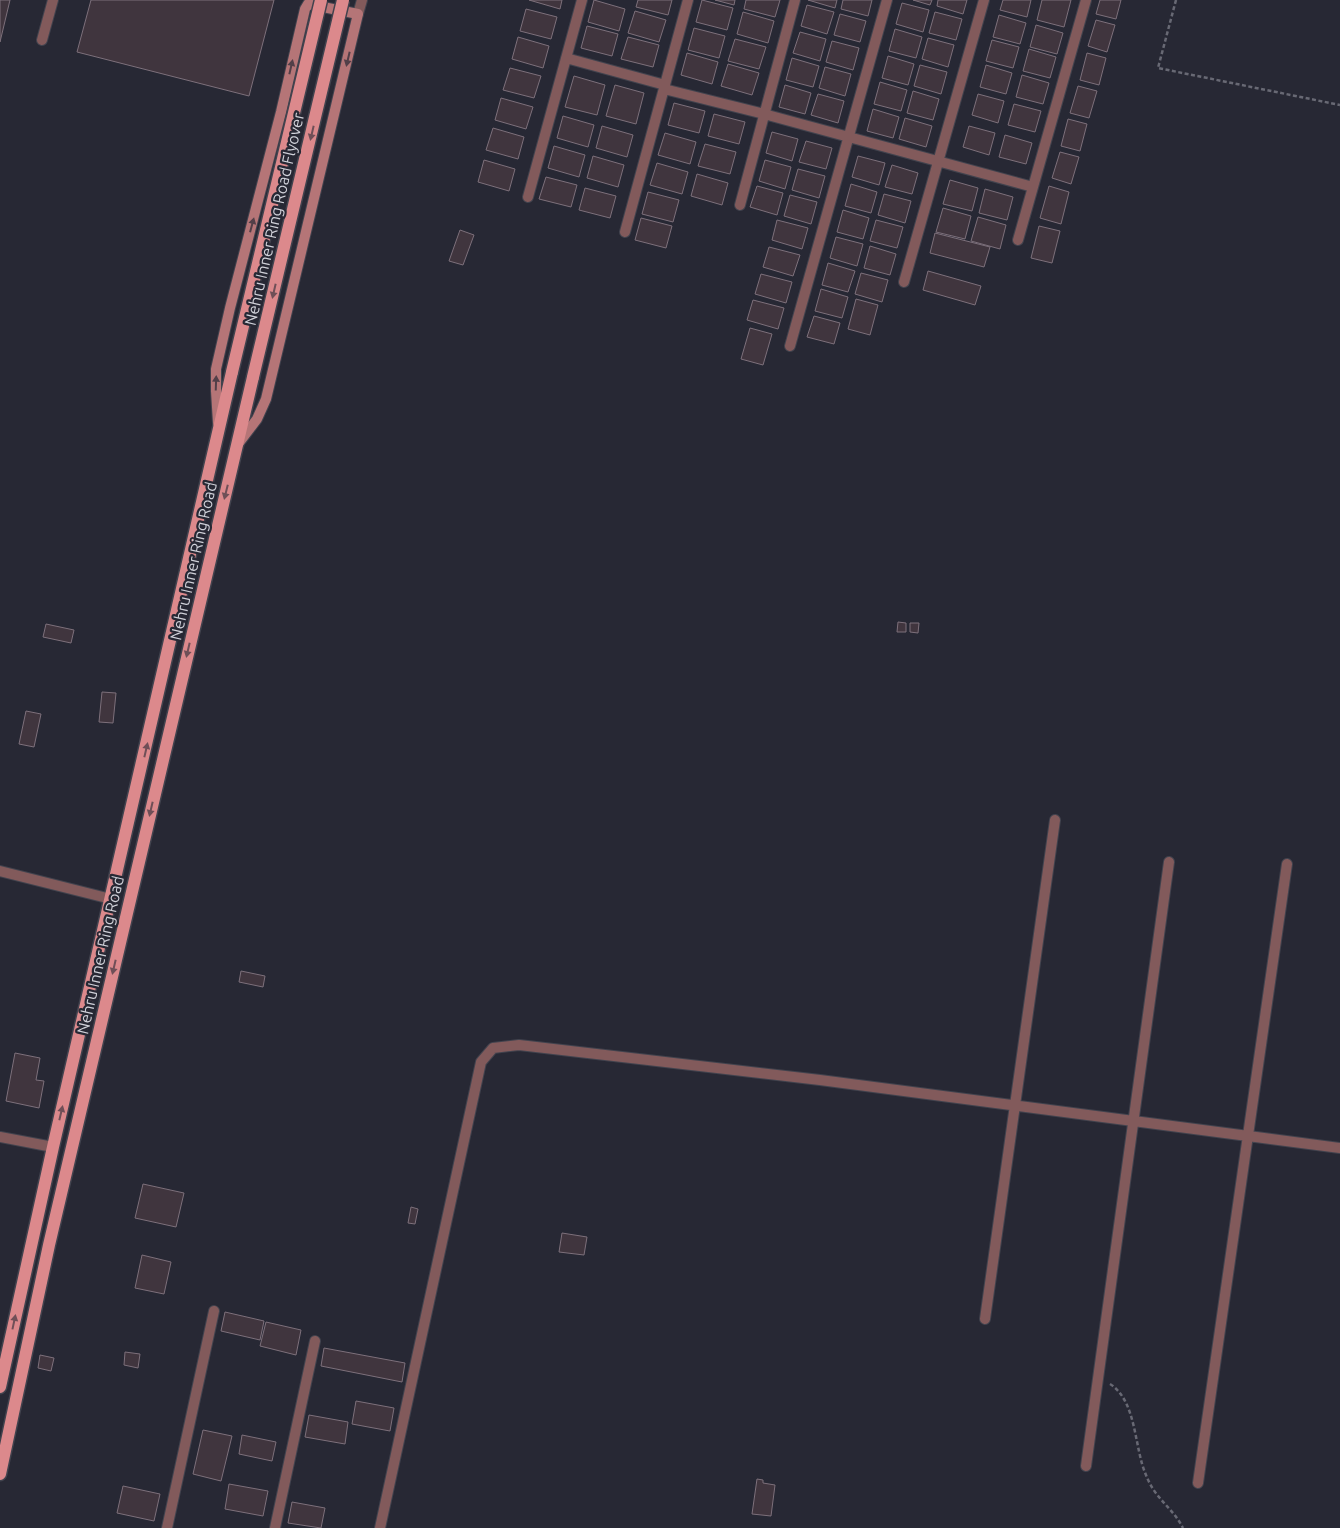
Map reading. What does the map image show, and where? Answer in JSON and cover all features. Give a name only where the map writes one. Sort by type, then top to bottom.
[{"type":"main road","name":"Nehru Inner Ring Road Flyover","points":[[219,431],[321,0]]},
{"type":"main road","name":"Nehru Inner Ring Road Flyover","points":[[237,445],[343,0]]},
{"type":"main road","name":"Nehru Inner Ring Road","points":[[0,1387],[5,1343],[53,1147],[219,431]]},
{"type":"main road","name":"Nehru Inner Ring Road","points":[[0,1474],[49,1245],[237,445]]},
{"type":"main road","points":[[189,565],[207,570]]},
{"type":"street","points":[[42,40],[52,0]]},
{"type":"street","points":[[237,445],[257,419],[266,399],[362,0]]},
{"type":"street","points":[[528,197],[582,0]]},
{"type":"street","points":[[625,232],[688,0]]},
{"type":"street","points":[[740,205],[795,0]]},
{"type":"street","points":[[790,346],[887,0]]},
{"type":"street","points":[[904,282],[984,0]]},
{"type":"street","points":[[1018,240],[1086,0]]},
{"type":"street","points":[[219,431],[216,369],[305,9],[308,4],[358,14]]},
{"type":"street","points":[[566,58],[665,87],[1034,187]]},
{"type":"street","points":[[986,1319],[1055,820]]},
{"type":"street","points":[[1086,1466],[1170,862]]},
{"type":"street","points":[[1198,1483],[1287,864]]},
{"type":"street","points":[[0,871],[111,899]]},
{"type":"street","points":[[380,1528],[481,1062],[493,1048],[518,1045],[810,1079],[1340,1148]]},
{"type":"street","points":[[0,1136],[53,1147]]},
{"type":"street","points":[[167,1528],[214,1311]]},
{"type":"street","points":[[275,1528],[315,1341]]},
{"type":"path","points":[[1176,0],[1158,68],[1340,105]]},
{"type":"path","points":[[1098,1378],[1112,1385],[1124,1398],[1145,1474],[1153,1490],[1175,1515],[1183,1528]]},
{"type":"building","points":[[0,0],[10,0],[0,42]]},
{"type":"building","points":[[91,0],[274,0],[249,96],[77,52]]},
{"type":"building","points":[[529,0],[562,0],[560,9]]},
{"type":"building","points":[[594,0],[625,9],[619,31],[588,22]]},
{"type":"building","points":[[638,0],[672,0],[668,15],[636,7]]},
{"type":"building","points":[[702,0],[733,8],[727,30],[696,22]]},
{"type":"building","points":[[715,0],[735,0],[734,5]]},
{"type":"building","points":[[746,0],[780,0],[775,17],[744,9]]},
{"type":"building","points":[[808,0],[837,0],[835,8]]},
{"type":"building","points":[[843,0],[872,0],[868,16],[841,9]]},
{"type":"building","points":[[913,0],[932,0],[930,5]]},
{"type":"building","points":[[938,0],[967,0],[963,14],[937,6]]},
{"type":"building","points":[[1003,0],[1031,0],[1027,17],[1000,10]]},
{"type":"building","points":[[1042,0],[1071,0],[1064,27],[1037,20]]},
{"type":"building","points":[[1100,0],[1121,0],[1116,19],[1096,14]]},
{"type":"building","points":[[902,3],[929,10],[923,32],[896,24]]},
{"type":"building","points":[[807,5],[834,12],[827,34],[801,26]]},
{"type":"building","points":[[526,9],[557,17],[551,39],[520,31]]},
{"type":"building","points":[[635,11],[666,20],[659,42],[628,33]]},
{"type":"building","points":[[743,12],[774,21],[768,43],[737,34]]},
{"type":"building","points":[[935,12],[962,19],[956,40],[929,33]]},
{"type":"building","points":[[840,14],[866,21],[860,42],[834,35]]},
{"type":"building","points":[[999,15],[1026,23],[1020,44],[993,37]]},
{"type":"building","points":[[1096,20],[1115,25],[1107,52],[1088,46]]},
{"type":"building","points":[[1036,25],[1063,33],[1057,54],[1030,47]]},
{"type":"building","points":[[587,26],[618,34],[612,56],[581,48]]},
{"type":"building","points":[[694,28],[725,36],[719,58],[688,50]]},
{"type":"building","points":[[895,29],[922,37],[916,58],[889,51]]},
{"type":"building","points":[[800,32],[826,39],[820,61],[793,53]]},
{"type":"building","points":[[518,37],[549,46],[543,68],[512,59]]},
{"type":"building","points":[[628,37],[659,45],[653,67],[621,59]]},
{"type":"building","points":[[928,38],[954,45],[948,67],[922,59]]},
{"type":"building","points":[[735,39],[766,47],[759,69],[728,61]]},
{"type":"building","points":[[992,40],[1019,47],[1013,68],[986,61]]},
{"type":"building","points":[[832,41],[859,48],[853,70],[826,62]]},
{"type":"building","points":[[1029,49],[1056,57],[1050,78],[1023,71]]},
{"type":"building","points":[[687,53],[718,62],[712,84],[681,75]]},
{"type":"building","points":[[1087,53],[1106,58],[1099,85],[1080,80]]},
{"type":"building","points":[[888,56],[914,64],[908,85],[882,78]]},
{"type":"building","points":[[792,58],[819,66],[813,87],[786,80]]},
{"type":"building","points":[[728,64],[759,73],[752,95],[721,86]]},
{"type":"building","points":[[920,65],[947,72],[941,94],[914,86]]},
{"type":"building","points":[[986,65],[1012,73],[1006,94],[980,87]]},
{"type":"building","points":[[825,67],[851,74],[845,96],[819,88]]},
{"type":"building","points":[[510,68],[541,76],[534,98],[503,90]]},
{"type":"building","points":[[1022,75],[1049,83],[1043,104],[1016,97]]},
{"type":"building","points":[[574,76],[605,85],[597,115],[565,107]]},
{"type":"building","points":[[880,82],[907,90],[901,111],[874,104]]},
{"type":"building","points":[[615,85],[644,93],[636,124],[606,116]]},
{"type":"building","points":[[785,85],[811,93],[805,114],[779,107]]},
{"type":"building","points":[[1078,86],[1097,91],[1089,118],[1070,113]]},
{"type":"building","points":[[913,91],[939,99],[933,120],[907,113]]},
{"type":"building","points":[[818,94],[844,101],[838,123],[811,115]]},
{"type":"building","points":[[978,94],[1004,101],[998,123],[972,115]]},
{"type":"building","points":[[501,98],[533,107],[526,129],[495,120]]},
{"type":"building","points":[[674,103],[705,111],[699,133],[668,125]]},
{"type":"building","points":[[1014,104],[1041,111],[1035,132],[1008,125]]},
{"type":"building","points":[[873,109],[899,117],[893,138],[867,131]]},
{"type":"building","points":[[714,114],[745,122],[739,144],[708,136]]},
{"type":"building","points":[[563,116],[594,125],[588,147],[557,138]]},
{"type":"building","points":[[905,118],[932,126],[926,147],[899,139]]},
{"type":"building","points":[[1068,119],[1087,124],[1080,151],[1061,146]]},
{"type":"building","points":[[602,126],[633,135],[627,157],[596,148]]},
{"type":"building","points":[[969,126],[995,133],[989,155],[963,147]]},
{"type":"building","points":[[493,128],[524,137],[518,159],[486,150]]},
{"type":"building","points":[[772,132],[798,139],[792,161],[766,153]]},
{"type":"building","points":[[665,133],[696,142],[690,164],[658,155]]},
{"type":"building","points":[[1005,135],[1032,143],[1026,164],[999,157]]},
{"type":"building","points":[[806,141],[832,148],[826,169],[799,162]]},
{"type":"building","points":[[705,144],[736,152],[730,174],[698,166]]},
{"type":"building","points":[[554,146],[585,155],[579,177],[548,168]]},
{"type":"building","points":[[1060,152],[1079,157],[1071,184],[1052,178]]},
{"type":"building","points":[[593,156],[624,165],[618,187],[587,178]]},
{"type":"building","points":[[858,156],[885,163],[879,185],[852,177]]},
{"type":"building","points":[[484,160],[515,169],[509,191],[478,182]]},
{"type":"building","points":[[765,160],[791,167],[785,189],[759,181]]},
{"type":"building","points":[[657,163],[688,172],[682,194],[650,185]]},
{"type":"building","points":[[892,165],[918,173],[912,194],[885,187]]},
{"type":"building","points":[[798,169],[825,176],[819,198],[792,190]]},
{"type":"building","points":[[697,174],[728,183],[722,205],[691,196]]},
{"type":"building","points":[[546,177],[577,185],[571,207],[539,199]]},
{"type":"building","points":[[950,180],[978,188],[972,211],[943,204]]},
{"type":"building","points":[[851,184],[877,192],[871,213],[845,206]]},
{"type":"building","points":[[757,186],[783,193],[777,215],[750,207]]},
{"type":"building","points":[[1049,186],[1069,192],[1061,224],[1040,218]]},
{"type":"building","points":[[585,188],[616,196],[610,218],[579,210]]},
{"type":"building","points":[[985,189],[1013,197],[1007,220],[979,213]]},
{"type":"building","points":[[648,192],[679,200],[673,222],[642,214]]},
{"type":"building","points":[[884,194],[911,201],[905,223],[878,215]]},
{"type":"building","points":[[790,195],[817,202],[811,224],[784,216]]},
{"type":"building","points":[[943,208],[971,216],[965,239],[936,232]]},
{"type":"building","points":[[843,210],[869,218],[863,239],[837,232]]},
{"type":"building","points":[[978,217],[1006,225],[1000,249],[971,241]]},
{"type":"building","points":[[641,218],[672,226],[666,248],[635,240]]},
{"type":"building","points":[[777,220],[808,228],[802,249],[772,240]]},
{"type":"building","points":[[876,220],[903,227],[897,248],[870,241]]},
{"type":"building","points":[[1039,226],[1060,231],[1052,263],[1031,258]]},
{"type":"building","points":[[460,230],[474,235],[463,265],[449,261]]},
{"type":"building","points":[[935,233],[990,247],[984,267],[930,253]]},
{"type":"building","points":[[836,237],[863,244],[857,266],[830,258]]},
{"type":"building","points":[[870,246],[896,254],[890,275],[864,268]]},
{"type":"building","points":[[769,247],[800,255],[793,276],[763,267]]},
{"type":"building","points":[[828,263],[855,271],[848,292],[822,285]]},
{"type":"building","points":[[928,271],[981,286],[975,305],[923,290]]},
{"type":"building","points":[[861,273],[888,280],[882,302],[855,294]]},
{"type":"building","points":[[761,274],[792,282],[786,303],[755,294]]},
{"type":"building","points":[[821,289],[848,297],[842,318],[815,311]]},
{"type":"building","points":[[856,299],[878,305],[870,335],[848,329]]},
{"type":"building","points":[[753,300],[784,308],[778,329],[747,320]]},
{"type":"building","points":[[814,316],[840,323],[834,344],[807,337]]},
{"type":"building","points":[[750,328],[772,334],[763,365],[741,359]]},
{"type":"building","points":[[898,622],[906,623],[906,632],[897,632]]},
{"type":"building","points":[[910,623],[919,623],[918,633],[910,632]]},
{"type":"building","points":[[46,624],[74,630],[71,643],[43,637]]},
{"type":"building","points":[[102,692],[116,693],[113,723],[99,722]]},
{"type":"building","points":[[26,711],[41,714],[34,747],[19,744]]},
{"type":"building","points":[[241,971],[265,976],[263,987],[239,982]]},
{"type":"building","points":[[15,1053],[40,1058],[36,1080],[44,1081],[39,1108],[6,1101]]},
{"type":"building","points":[[143,1184],[184,1193],[176,1227],[135,1218]]},
{"type":"building","points":[[411,1207],[418,1209],[415,1224],[408,1223]]},
{"type":"building","points":[[562,1233],[587,1237],[584,1255],[559,1252]]},
{"type":"building","points":[[142,1255],[171,1262],[164,1294],[135,1288]]},
{"type":"building","points":[[225,1312],[264,1321],[260,1340],[221,1331]]},
{"type":"building","points":[[266,1322],[301,1330],[296,1355],[260,1346]]},
{"type":"building","points":[[324,1348],[405,1363],[402,1382],[321,1366]]},
{"type":"building","points":[[125,1352],[140,1354],[138,1368],[124,1365]]},
{"type":"building","points":[[40,1355],[54,1358],[51,1371],[38,1368]]},
{"type":"building","points":[[356,1401],[394,1408],[390,1431],[352,1424]]},
{"type":"building","points":[[309,1415],[348,1422],[345,1444],[305,1437]]},
{"type":"building","points":[[203,1430],[232,1436],[221,1481],[193,1474]]},
{"type":"building","points":[[242,1435],[276,1442],[272,1461],[239,1454]]},
{"type":"building","points":[[757,1479],[763,1480],[763,1483],[775,1485],[771,1516],[752,1514]]},
{"type":"building","points":[[229,1484],[268,1491],[263,1516],[225,1509]]},
{"type":"building","points":[[123,1486],[160,1494],[154,1521],[117,1513]]},
{"type":"building","points":[[292,1502],[325,1508],[321,1528],[288,1523]]}]
